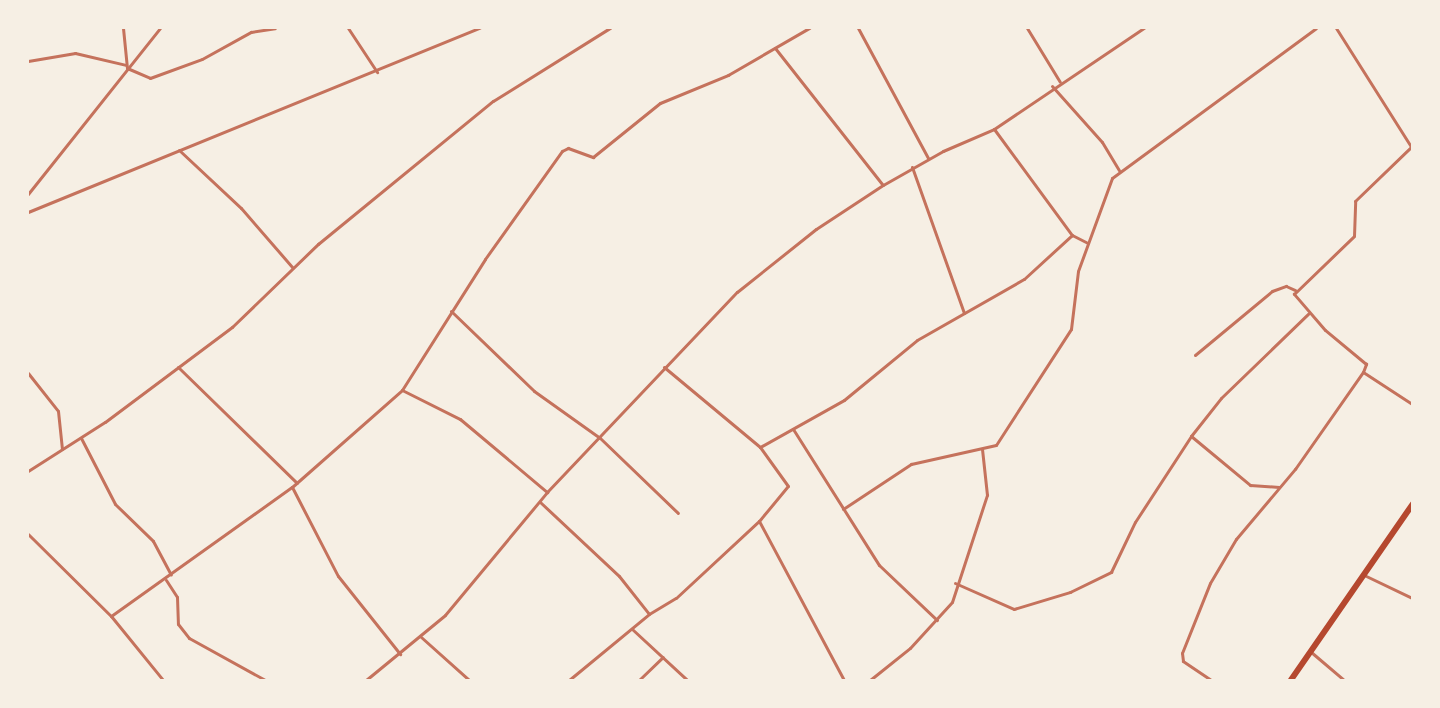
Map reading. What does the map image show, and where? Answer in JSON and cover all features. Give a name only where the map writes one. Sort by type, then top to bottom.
[{"type":"main road","points":[[1291,680],[1412,505]]},
{"type":"street","points":[[123,28],[127,67]]},
{"type":"street","points":[[28,194],[127,67],[160,28]]},
{"type":"street","points":[[28,61],[76,53],[127,67],[150,78],[168,73],[251,32],[275,28]]},
{"type":"street","points":[[348,28],[377,72]]},
{"type":"street","points":[[28,212],[377,72],[480,28]]},
{"type":"street","points":[[28,471],[81,438],[232,328],[293,268],[493,101],[610,28]]},
{"type":"street","points":[[111,616],[172,576],[292,487],[402,390],[451,311],[562,151],[568,148],[593,157],[660,103],[728,75],[809,28]]},
{"type":"street","points":[[858,28],[928,158]]},
{"type":"street","points":[[1027,28],[1060,82]]},
{"type":"street","points":[[366,680],[421,637],[547,492],[600,438],[700,326],[776,260],[912,167],[994,129],[1052,86],[1144,28]]},
{"type":"street","points":[[843,509],[911,464],[982,449],[999,441],[1067,337],[1086,242],[1106,190],[1119,170],[1196,119],[1316,28]]},
{"type":"street","points":[[1295,290],[1354,236],[1355,201],[1412,148],[1336,28]]},
{"type":"street","points":[[775,48],[884,185]]},
{"type":"street","points":[[1052,86],[1102,142],[1119,170]]},
{"type":"street","points":[[994,129],[1072,235],[1086,242]]},
{"type":"street","points":[[179,150],[242,208],[293,268]]},
{"type":"street","points":[[912,167],[964,313]]},
{"type":"street","points":[[760,447],[844,400],[917,340],[1024,279],[1072,235]]},
{"type":"street","points":[[1195,355],[1272,291],[1286,286],[1295,290]]},
{"type":"street","points":[[1211,680],[1183,662],[1182,653],[1221,560],[1280,487],[1363,372],[1366,364],[1308,314],[1296,299],[1295,290]]},
{"type":"street","points":[[451,311],[534,391],[600,438],[678,513]]},
{"type":"street","points":[[955,584],[1014,609],[1070,592],[1111,572],[1135,522],[1191,436],[1222,398],[1308,314]]},
{"type":"street","points":[[178,367],[297,483]]},
{"type":"street","points":[[569,680],[650,614],[676,598],[759,521],[788,486],[760,447],[664,367]]},
{"type":"street","points":[[1363,372],[1412,404]]},
{"type":"street","points":[[28,373],[58,411],[62,449]]},
{"type":"street","points":[[402,390],[460,419],[547,492]]},
{"type":"street","points":[[793,428],[843,509],[887,574],[937,620]]},
{"type":"street","points":[[1191,436],[1250,485],[1280,487]]},
{"type":"street","points":[[81,438],[115,504],[153,541],[172,576]]},
{"type":"street","points":[[870,680],[937,620],[952,602],[955,584],[987,495],[982,449]]},
{"type":"street","points":[[292,487],[338,576],[400,654]]},
{"type":"street","points":[[540,502],[618,576],[650,614]]},
{"type":"street","points":[[759,521],[844,680]]},
{"type":"street","points":[[28,534],[111,616],[163,680]]},
{"type":"street","points":[[1363,574],[1412,598]]},
{"type":"street","points":[[166,580],[177,597],[178,624],[189,638],[265,680]]},
{"type":"street","points":[[632,629],[687,680]]},
{"type":"street","points":[[421,637],[469,680]]},
{"type":"street","points":[[1311,652],[1344,680]]},
{"type":"street","points":[[639,680],[662,658]]}]
